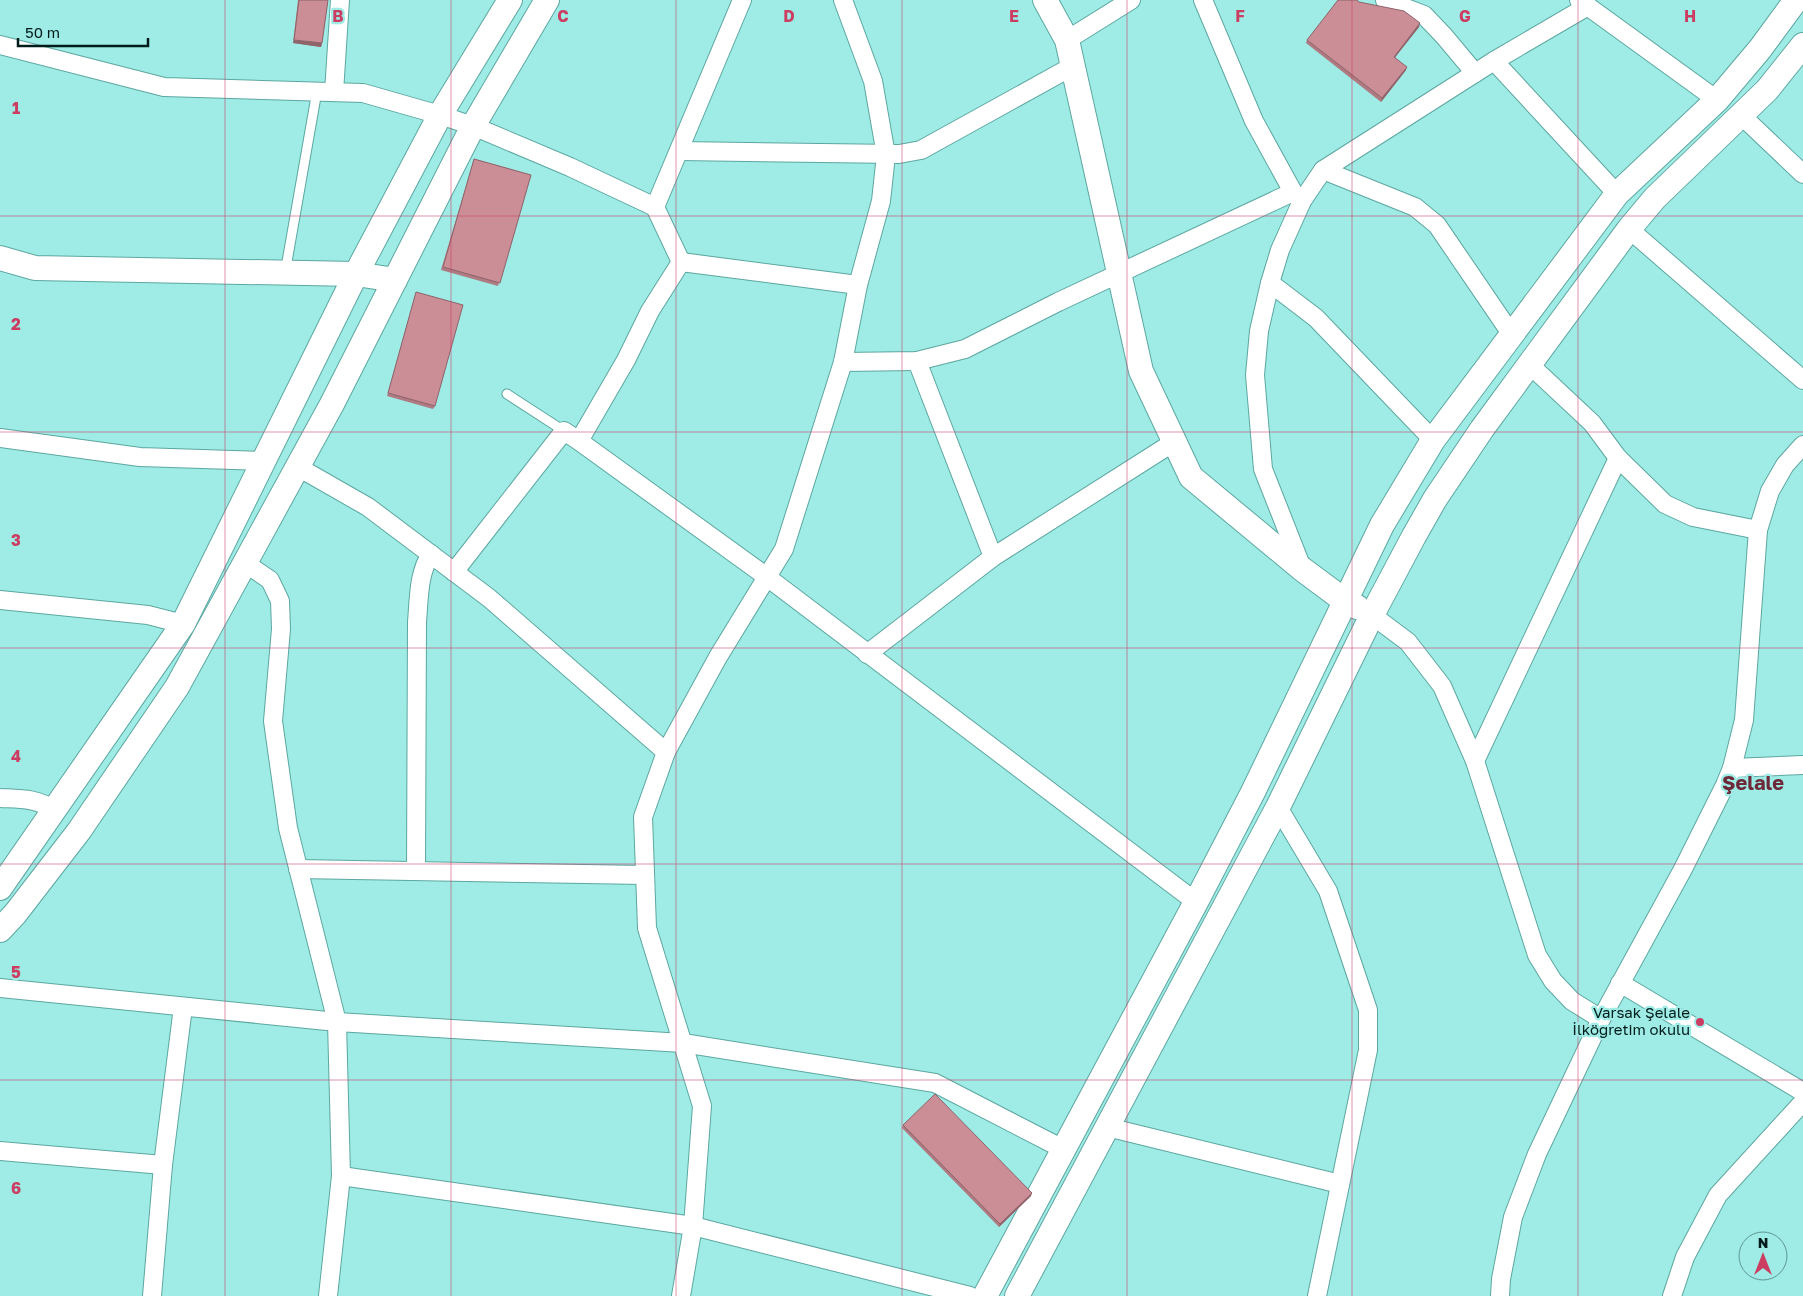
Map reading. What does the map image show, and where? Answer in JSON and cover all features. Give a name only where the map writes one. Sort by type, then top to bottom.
[{"type":"street","points":[[325,92],[340,0]]},
{"type":"street","points":[[0,930],[15,914],[79,831],[177,687],[332,404],[473,126],[546,0]]},
{"type":"street","points":[[654,207],[742,0]]},
{"type":"street","points":[[681,1296],[693,1226],[702,1106],[647,928],[643,817],[666,752],[718,656],[784,550],[842,362],[858,285],[881,201],[886,155],[873,81],[842,0]]},
{"type":"street","points":[[1045,0],[1067,40],[1141,371],[1191,477],[1302,568],[1345,600],[1372,615],[1408,642],[1442,686],[1475,761],[1537,955],[1553,981],[1572,1001],[1601,1019]]},
{"type":"street","points":[[1067,40],[1131,0]]},
{"type":"street","points":[[1203,0],[1254,121],[1298,196],[1270,283],[1259,331],[1255,375],[1263,469],[1302,568]]},
{"type":"street","points":[[1384,0],[1424,15],[1475,73]]},
{"type":"street","points":[[985,1296],[1253,792],[1382,525],[1433,440],[1617,194],[1716,100],[1760,49],[1796,0]]},
{"type":"street","points":[[0,888],[183,624],[356,274],[440,116],[508,1]]},
{"type":"street","points":[[842,362],[917,361],[965,349],[1119,273],[1298,196],[1323,170],[1584,3],[1716,100]]},
{"type":"street","points":[[0,45],[164,87],[363,93],[473,126],[570,167],[654,207],[681,262]]},
{"type":"street","points":[[1017,1296],[1278,807],[1393,574],[1436,499],[1482,429],[1629,229],[1655,198],[1767,90],[1803,45]]},
{"type":"street","points":[[1494,61],[1617,194]]},
{"type":"street","points":[[679,151],[886,155],[922,150],[1073,66]]},
{"type":"street","points":[[1742,116],[1803,174]]},
{"type":"street","points":[[1323,170],[1415,207],[1437,225],[1512,335]]},
{"type":"street","points":[[1629,229],[1803,380]]},
{"type":"street","points":[[0,258],[35,268],[356,274],[394,280]]},
{"type":"street","points":[[681,262],[858,285]]},
{"type":"street","points":[[579,441],[626,360],[650,311],[681,262]]},
{"type":"street","points":[[1270,283],[1316,318],[1433,440]]},
{"type":"street","points":[[917,361],[993,557]]},
{"type":"street","points":[[1530,364],[1592,423],[1618,458],[1665,504],[1693,517],[1758,530]]},
{"type":"street","points":[[454,572],[564,431],[767,578],[1196,902]]},
{"type":"street","points":[[0,438],[140,457],[262,461]]},
{"type":"street","points":[[867,654],[993,557],[1174,442]]},
{"type":"street","points":[[1500,1296],[1501,1279],[1513,1217],[1537,1154],[1601,1019],[1683,869],[1732,768],[1744,720],[1758,530],[1770,491],[1785,465],[1803,445]]},
{"type":"street","points":[[1475,761],[1618,458]]},
{"type":"street","points":[[298,467],[368,507],[489,598],[666,752]]},
{"type":"street","points":[[416,871],[418,622],[420,585],[426,562],[431,554]]},
{"type":"street","points":[[245,563],[270,580],[280,601],[281,629],[272,721],[288,828],[337,1022],[341,1176],[328,1296]]},
{"type":"street","points":[[0,600],[148,615],[183,624]]},
{"type":"street","points":[[1732,768],[1803,765]]},
{"type":"street","points":[[0,798],[43,802],[54,810]]},
{"type":"street","points":[[1278,807],[1328,891],[1368,1010],[1368,1050],[1317,1296]]},
{"type":"street","points":[[298,870],[645,875]]},
{"type":"street","points":[[1620,983],[1803,1092]]},
{"type":"street","points":[[0,988],[337,1022],[683,1043],[935,1083],[1063,1149]]},
{"type":"street","points":[[152,1296],[163,1165],[183,1006]]},
{"type":"street","points":[[1672,1296],[1685,1257],[1718,1195],[1803,1102]]},
{"type":"street","points":[[1107,1127],[1340,1184]]},
{"type":"street","points":[[0,1151],[163,1165]]},
{"type":"street","points":[[341,1176],[693,1226],[970,1296]]},
{"type":"lane","points":[[285,273],[325,92]]},
{"type":"lane","points":[[507,394],[564,431]]},
{"type":"building","points":[[299,0],[328,0],[322,43],[294,40]]},
{"type":"building","points":[[1338,0],[1357,0],[1404,11],[1420,23],[1394,57],[1407,67],[1382,98],[1307,40]]},
{"type":"building","points":[[474,159],[531,175],[500,283],[443,267]]},
{"type":"building","points":[[416,292],[463,305],[435,406],[388,393]]},
{"type":"building","points":[[935,1094],[1032,1193],[1000,1224],[903,1125]]},
{"type":"place","name":"Varsak Şelale İlköğretim okulu","points":[[1700,1022]]},
{"type":"district","name":"Şelale","points":[[1753,783]]}]
